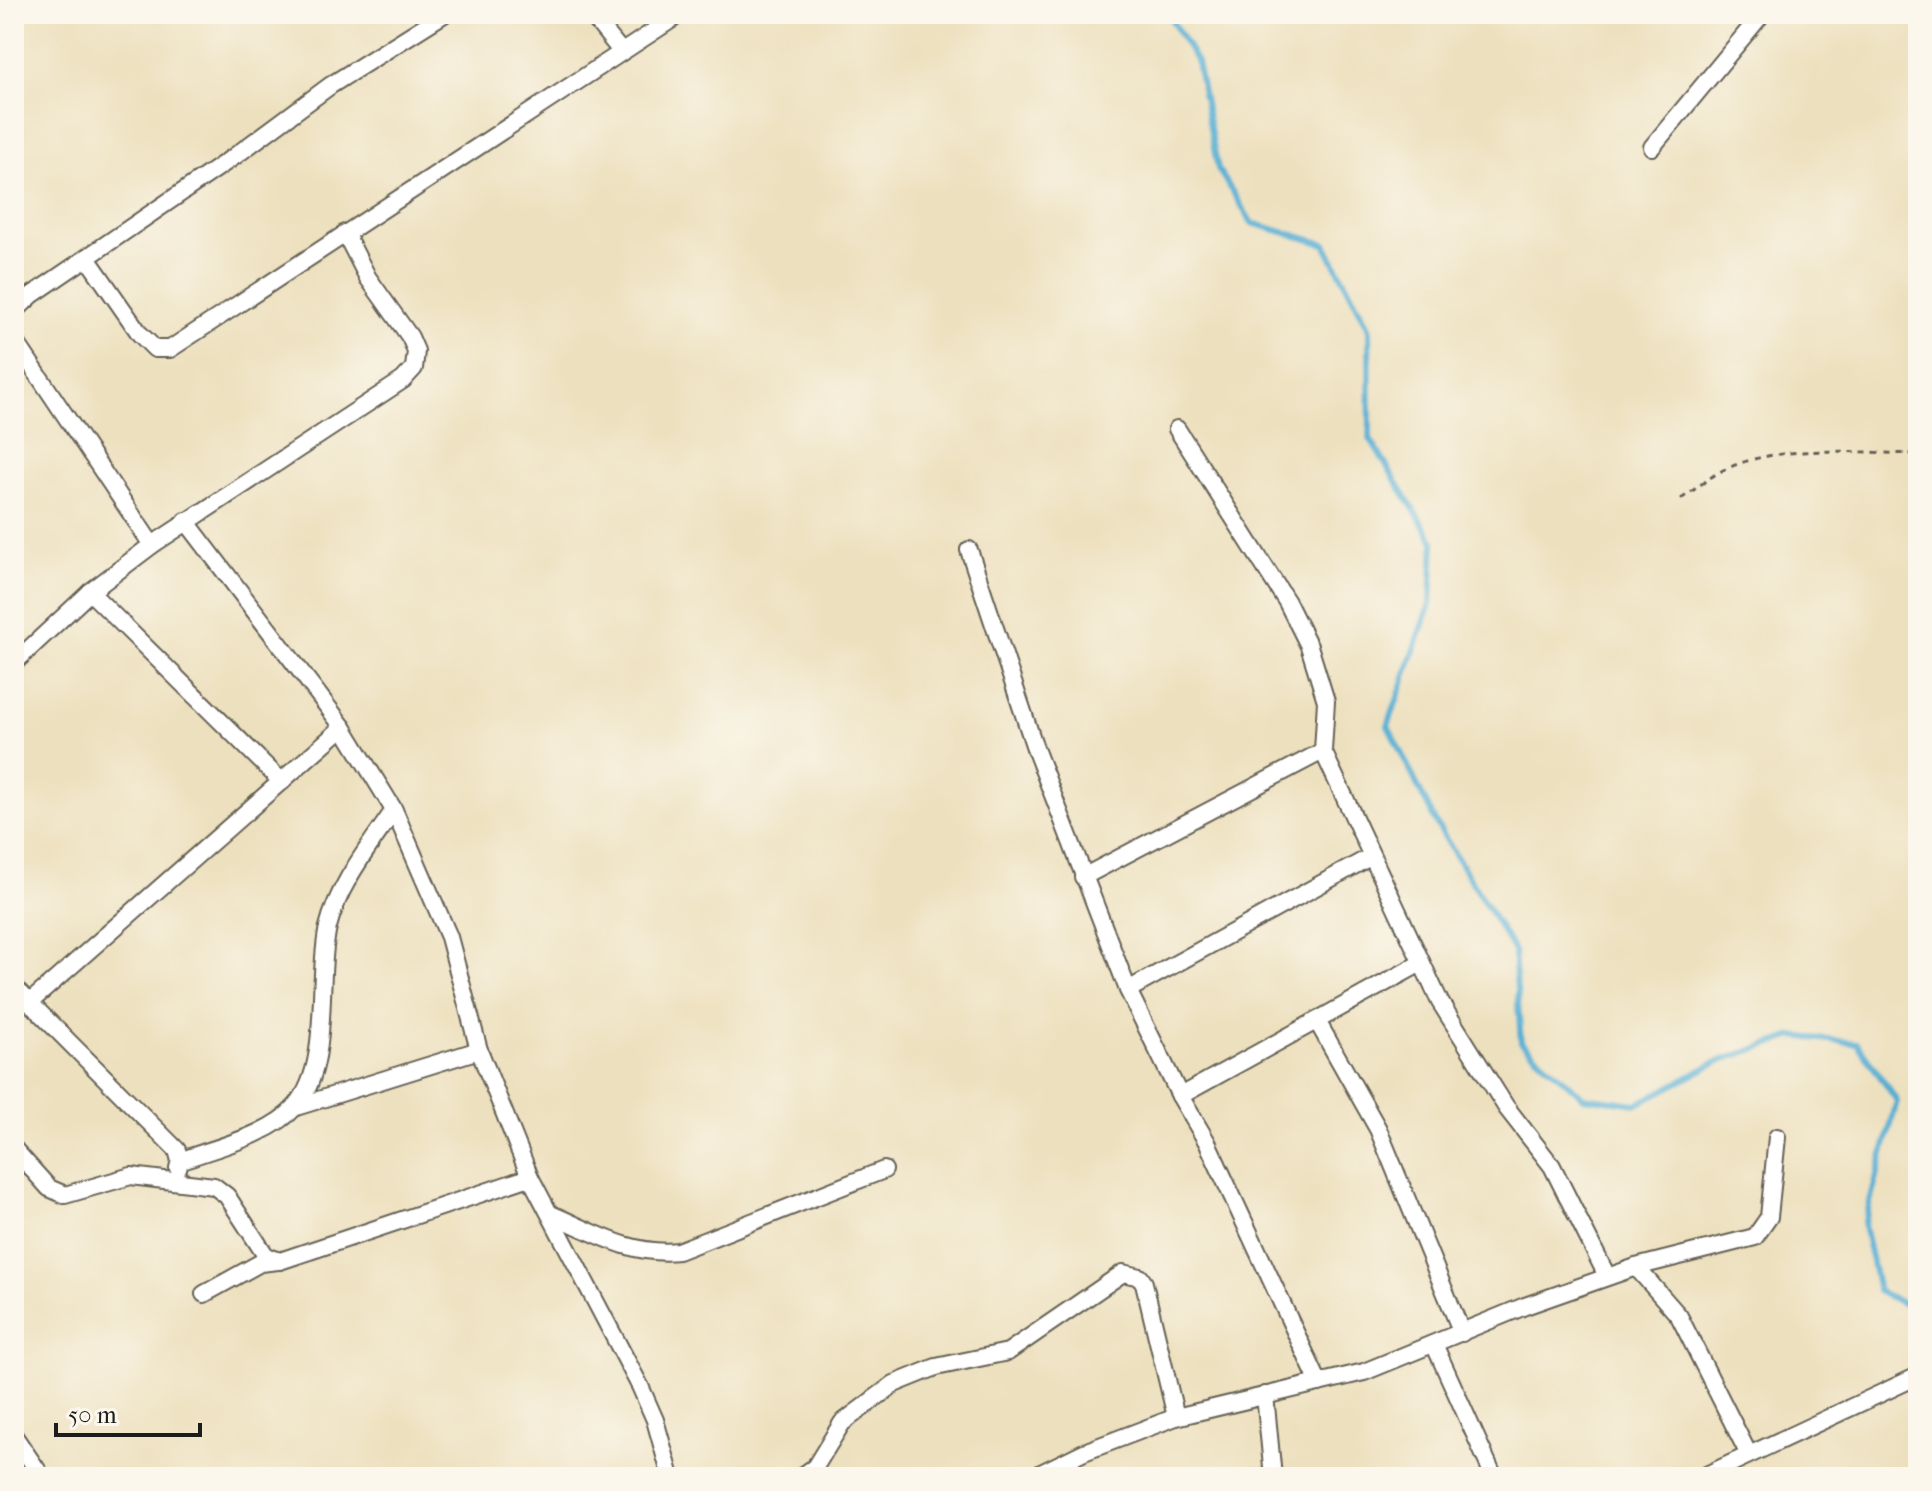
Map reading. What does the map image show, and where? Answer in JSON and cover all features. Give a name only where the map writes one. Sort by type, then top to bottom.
[{"type":"street","points":[[14,312],[19,304],[331,85],[444,14]]},
{"type":"street","points":[[591,14],[620,50]]},
{"type":"street","points":[[87,258],[140,334],[162,351],[620,50],[680,14]]},
{"type":"street","points":[[1652,147],[1762,14]]},
{"type":"street","points":[[14,663],[90,592],[152,545],[403,380],[414,368],[416,351],[410,337],[368,278],[345,233]]},
{"type":"street","points":[[14,339],[152,545]]},
{"type":"street","points":[[1177,429],[1287,602],[1309,646],[1326,701],[1323,751],[1421,963],[1469,1053],[1552,1166],[1607,1276]]},
{"type":"street","points":[[186,521],[343,727],[394,810],[449,937],[479,1050],[530,1177],[640,1386],[655,1420],[671,1477]]},
{"type":"street","points":[[969,550],[1083,877],[1128,990],[1180,1096],[1207,1142],[1319,1383]]},
{"type":"street","points":[[90,592],[282,782]]},
{"type":"street","points":[[29,1003],[343,727]]},
{"type":"street","points":[[1083,877],[1323,751]]},
{"type":"street","points":[[296,1107],[307,1090],[316,1057],[326,941],[337,901],[394,810]]},
{"type":"street","points":[[1128,990],[1370,857]]},
{"type":"street","points":[[1180,1096],[1421,963]]},
{"type":"street","points":[[14,987],[177,1150],[180,1161]]},
{"type":"street","points":[[1317,1021],[1378,1129],[1462,1333]]},
{"type":"street","points":[[166,1181],[180,1161],[257,1131],[296,1107],[479,1050]]},
{"type":"street","points":[[1033,1477],[1084,1452],[1176,1417],[1364,1372],[1607,1276],[1755,1237],[1769,1217],[1777,1137]]},
{"type":"street","points":[[15,1152],[49,1188],[65,1195],[120,1178],[221,1189],[266,1256],[280,1261]]},
{"type":"street","points":[[551,1214],[627,1247],[653,1254],[678,1251],[884,1170]]},
{"type":"street","points":[[204,1294],[260,1263],[280,1261],[530,1177]]},
{"type":"street","points":[[1636,1267],[1679,1316],[1748,1453]]},
{"type":"street","points":[[801,1477],[815,1467],[842,1423],[894,1384],[936,1367],[1008,1352],[1123,1273],[1135,1275],[1144,1283],[1176,1417]]},
{"type":"street","points":[[1434,1344],[1494,1477]]},
{"type":"street","points":[[1702,1477],[1918,1376]]},
{"type":"street","points":[[1265,1395],[1273,1477]]},
{"type":"street","points":[[14,1436],[42,1477]]},
{"type":"path","points":[[1681,499],[1726,469],[1767,457],[1822,453],[1918,454]]},
{"type":"waterway","points":[[1168,14],[1197,62],[1218,169],[1252,223],[1325,244],[1369,328],[1370,439],[1434,542],[1431,602],[1388,726],[1436,823],[1514,951],[1521,1042],[1583,1097],[1637,1104],[1717,1062],[1793,1036],[1857,1043],[1897,1101],[1864,1225],[1878,1291],[1918,1311]]}]
